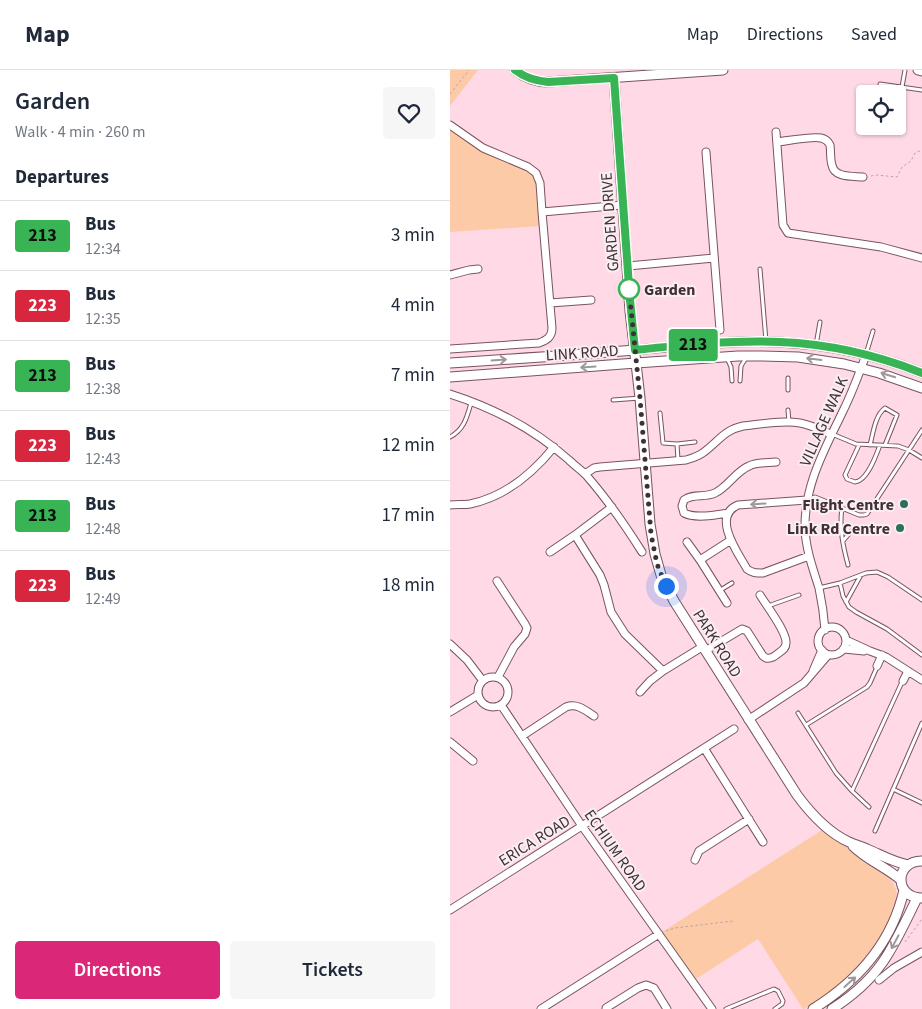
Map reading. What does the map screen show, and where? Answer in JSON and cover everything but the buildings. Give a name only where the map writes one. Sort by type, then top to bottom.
[{"type":"street","points":[[515,70],[528,78],[548,82],[723,70]]},
{"type":"street","points":[[918,70],[922,71]]},
{"type":"street","name":"GARDEN DRIVE","points":[[614,78],[630,311],[636,363]]},
{"type":"street","points":[[450,125],[483,148],[536,172],[540,183],[552,332],[547,339],[539,343],[450,349]]},
{"type":"street","points":[[776,132],[783,225],[788,234],[880,246],[922,258]]},
{"type":"street","points":[[777,142],[817,138],[827,140],[830,145],[834,171],[839,174],[863,177]]},
{"type":"street","points":[[706,152],[720,330]]},
{"type":"street","points":[[542,212],[623,205]]},
{"type":"street","points":[[628,266],[714,258]]},
{"type":"street","points":[[450,276],[478,269]]},
{"type":"street","points":[[550,303],[590,300]]},
{"type":"street","name":"LINK ROAD","points":[[450,363],[725,343],[766,342],[835,348],[891,362],[922,373]]},
{"type":"street","name":"VILLAGE WALK","points":[[825,630],[823,606],[809,556],[806,529],[807,500],[812,478],[846,405],[866,355]]},
{"type":"street","name":"LINK ROAD","points":[[450,377],[726,357],[768,356],[804,358],[862,368],[922,388]]},
{"type":"street","name":"PARK ROAD","points":[[636,363],[651,534],[657,564],[674,602],[797,795],[820,823],[834,834],[893,862],[917,860]]},
{"type":"street","points":[[450,394],[503,414],[554,447],[585,474],[612,507],[642,552]]},
{"type":"street","points":[[585,474],[594,468],[600,467],[678,461],[696,457],[723,434],[736,427],[789,422],[812,426],[831,434]]},
{"type":"street","points":[[450,505],[469,504],[498,494],[533,470],[554,447]]},
{"type":"street","points":[[728,513],[688,515],[684,512],[682,506],[684,500],[689,497],[708,496],[717,492],[746,466],[776,462]]},
{"type":"street","points":[[807,500],[738,505],[733,507],[728,513],[727,524],[731,540],[747,569],[754,573],[763,573],[809,556]]},
{"type":"street","points":[[550,552],[612,507]]},
{"type":"street","points":[[574,536],[600,575],[611,612],[620,629],[662,671]]},
{"type":"street","points":[[700,560],[731,540]]},
{"type":"street","points":[[687,542],[727,603]]},
{"type":"street","points":[[497,581],[527,628],[525,634],[514,647],[498,678]]},
{"type":"street","points":[[640,692],[662,671],[742,629],[747,630],[766,658],[772,658],[784,650],[786,644],[784,632],[760,595]]},
{"type":"street","name":"VILLAGE WALK","points":[[823,606],[834,627]]},
{"type":"street","points":[[748,720],[804,683],[828,655],[838,654],[844,649],[846,640],[842,631],[834,627],[825,630],[818,639],[820,647],[828,655]]},
{"type":"street","points":[[846,640],[882,655],[922,680]]},
{"type":"street","points":[[450,644],[467,660],[483,681]]},
{"type":"street","points":[[844,649],[870,651]]},
{"type":"street","points":[[812,674],[822,650]]},
{"type":"street","points":[[877,666],[882,655]]},
{"type":"street","points":[[903,681],[908,671]]},
{"type":"street","points":[[493,676],[503,680],[508,688],[508,698],[505,702],[497,707],[487,706],[480,700],[478,687],[483,681],[493,676]]},
{"type":"street","points":[[450,712],[478,695]]},
{"type":"street","name":"ECHIUM ROAD","points":[[501,705],[582,826],[712,1009]]},
{"type":"street","points":[[522,736],[571,705],[579,707],[594,716]]},
{"type":"street","name":"ERICA ROAD","points":[[450,910],[734,729]]},
{"type":"street","points":[[450,742],[472,761]]},
{"type":"street","points":[[704,748],[764,842]]},
{"type":"street","points":[[695,860],[699,851],[749,819]]},
{"type":"street","name":"PARK ROAD","points":[[849,842],[861,854],[901,880]]},
{"type":"street","points":[[832,1009],[860,988],[881,965],[920,898],[909,895],[904,890],[901,880],[903,871],[917,860]]},
{"type":"street","points":[[813,1009],[854,978],[875,954],[896,919],[904,890]]},
{"type":"street","points":[[541,1009],[658,934]]},
{"type":"street","points":[[879,980],[894,968],[922,952]]},
{"type":"street","points":[[605,1009],[646,985],[654,988],[667,1009]]},
{"type":"lane","points":[[902,85],[905,70]]},
{"type":"lane","points":[[880,84],[887,85]]},
{"type":"lane","points":[[906,88],[922,90]]},
{"type":"lane","points":[[760,270],[766,342]]},
{"type":"lane","points":[[816,346],[820,322]]},
{"type":"lane","points":[[866,355],[872,331]]},
{"type":"lane","points":[[740,381],[740,366],[748,356]]},
{"type":"lane","points":[[726,357],[731,367],[732,381]]},
{"type":"lane","points":[[788,378],[788,390]]},
{"type":"lane","points":[[613,400],[640,398]]},
{"type":"lane","points":[[450,437],[463,427],[472,401]]},
{"type":"lane","points":[[859,445],[845,475],[847,479],[855,482],[862,480],[883,445],[897,415],[885,408],[882,410],[870,445]]},
{"type":"lane","points":[[788,410],[789,422]]},
{"type":"lane","points":[[660,413],[663,443],[695,442]]},
{"type":"lane","points":[[807,500],[815,497],[862,516],[867,514],[922,430]]},
{"type":"lane","points":[[831,434],[859,445],[898,446],[922,458]]},
{"type":"lane","points":[[677,444],[678,461]]},
{"type":"lane","points":[[842,508],[840,531],[848,566]]},
{"type":"lane","points":[[842,541],[853,529]]},
{"type":"lane","points":[[819,589],[873,572],[881,573],[922,600]]},
{"type":"lane","points":[[846,602],[861,575]]},
{"type":"lane","points":[[719,591],[732,583]]},
{"type":"lane","points":[[840,583],[846,602],[856,612],[887,629],[922,655]]},
{"type":"lane","points":[[767,606],[799,595]]},
{"type":"lane","points":[[806,725],[865,688],[870,683],[877,666]]},
{"type":"lane","points":[[852,791],[903,681]]},
{"type":"lane","points":[[798,713],[836,773],[868,807]]},
{"type":"lane","points":[[875,832],[922,723]]},
{"type":"lane","points":[[893,790],[922,803]]},
{"type":"lane","points":[[726,1009],[774,989],[778,991],[783,1001],[775,1009]]},
{"type":"lane","points":[[737,1005],[740,1009]]},
{"type":"path","points":[[450,94],[469,70]]},
{"type":"path","points":[[863,177],[876,175],[897,177],[902,167],[911,161],[915,153],[922,150]]},
{"type":"path","points":[[658,934],[674,928],[733,921]]},
{"type":"shaded area","points":[[450,70],[478,70],[450,106]]},
{"type":"shaded area","points":[[450,131],[454,131],[479,150],[525,169],[532,174],[537,181],[541,226],[450,232]]},
{"type":"shaded area","points":[[822,830],[883,871],[891,879],[896,889],[896,907],[892,917],[879,940],[863,961],[837,986],[804,1009],[758,939],[696,979],[662,932]]},
{"type":"bus line","name":"213","points":[[515,70],[528,78],[548,82],[614,78],[635,350],[744,342],[798,343],[866,355],[912,368],[922,373]]},
{"type":"place","name":"Garden","points":[[629,289]]},
{"type":"place","name":"Flight Centre","points":[[904,504]]},
{"type":"place","name":"Link Rd Centre","points":[[900,528]]},
{"type":"route","points":[[629,289],[652,543],[657,564],[666,586]]}]
